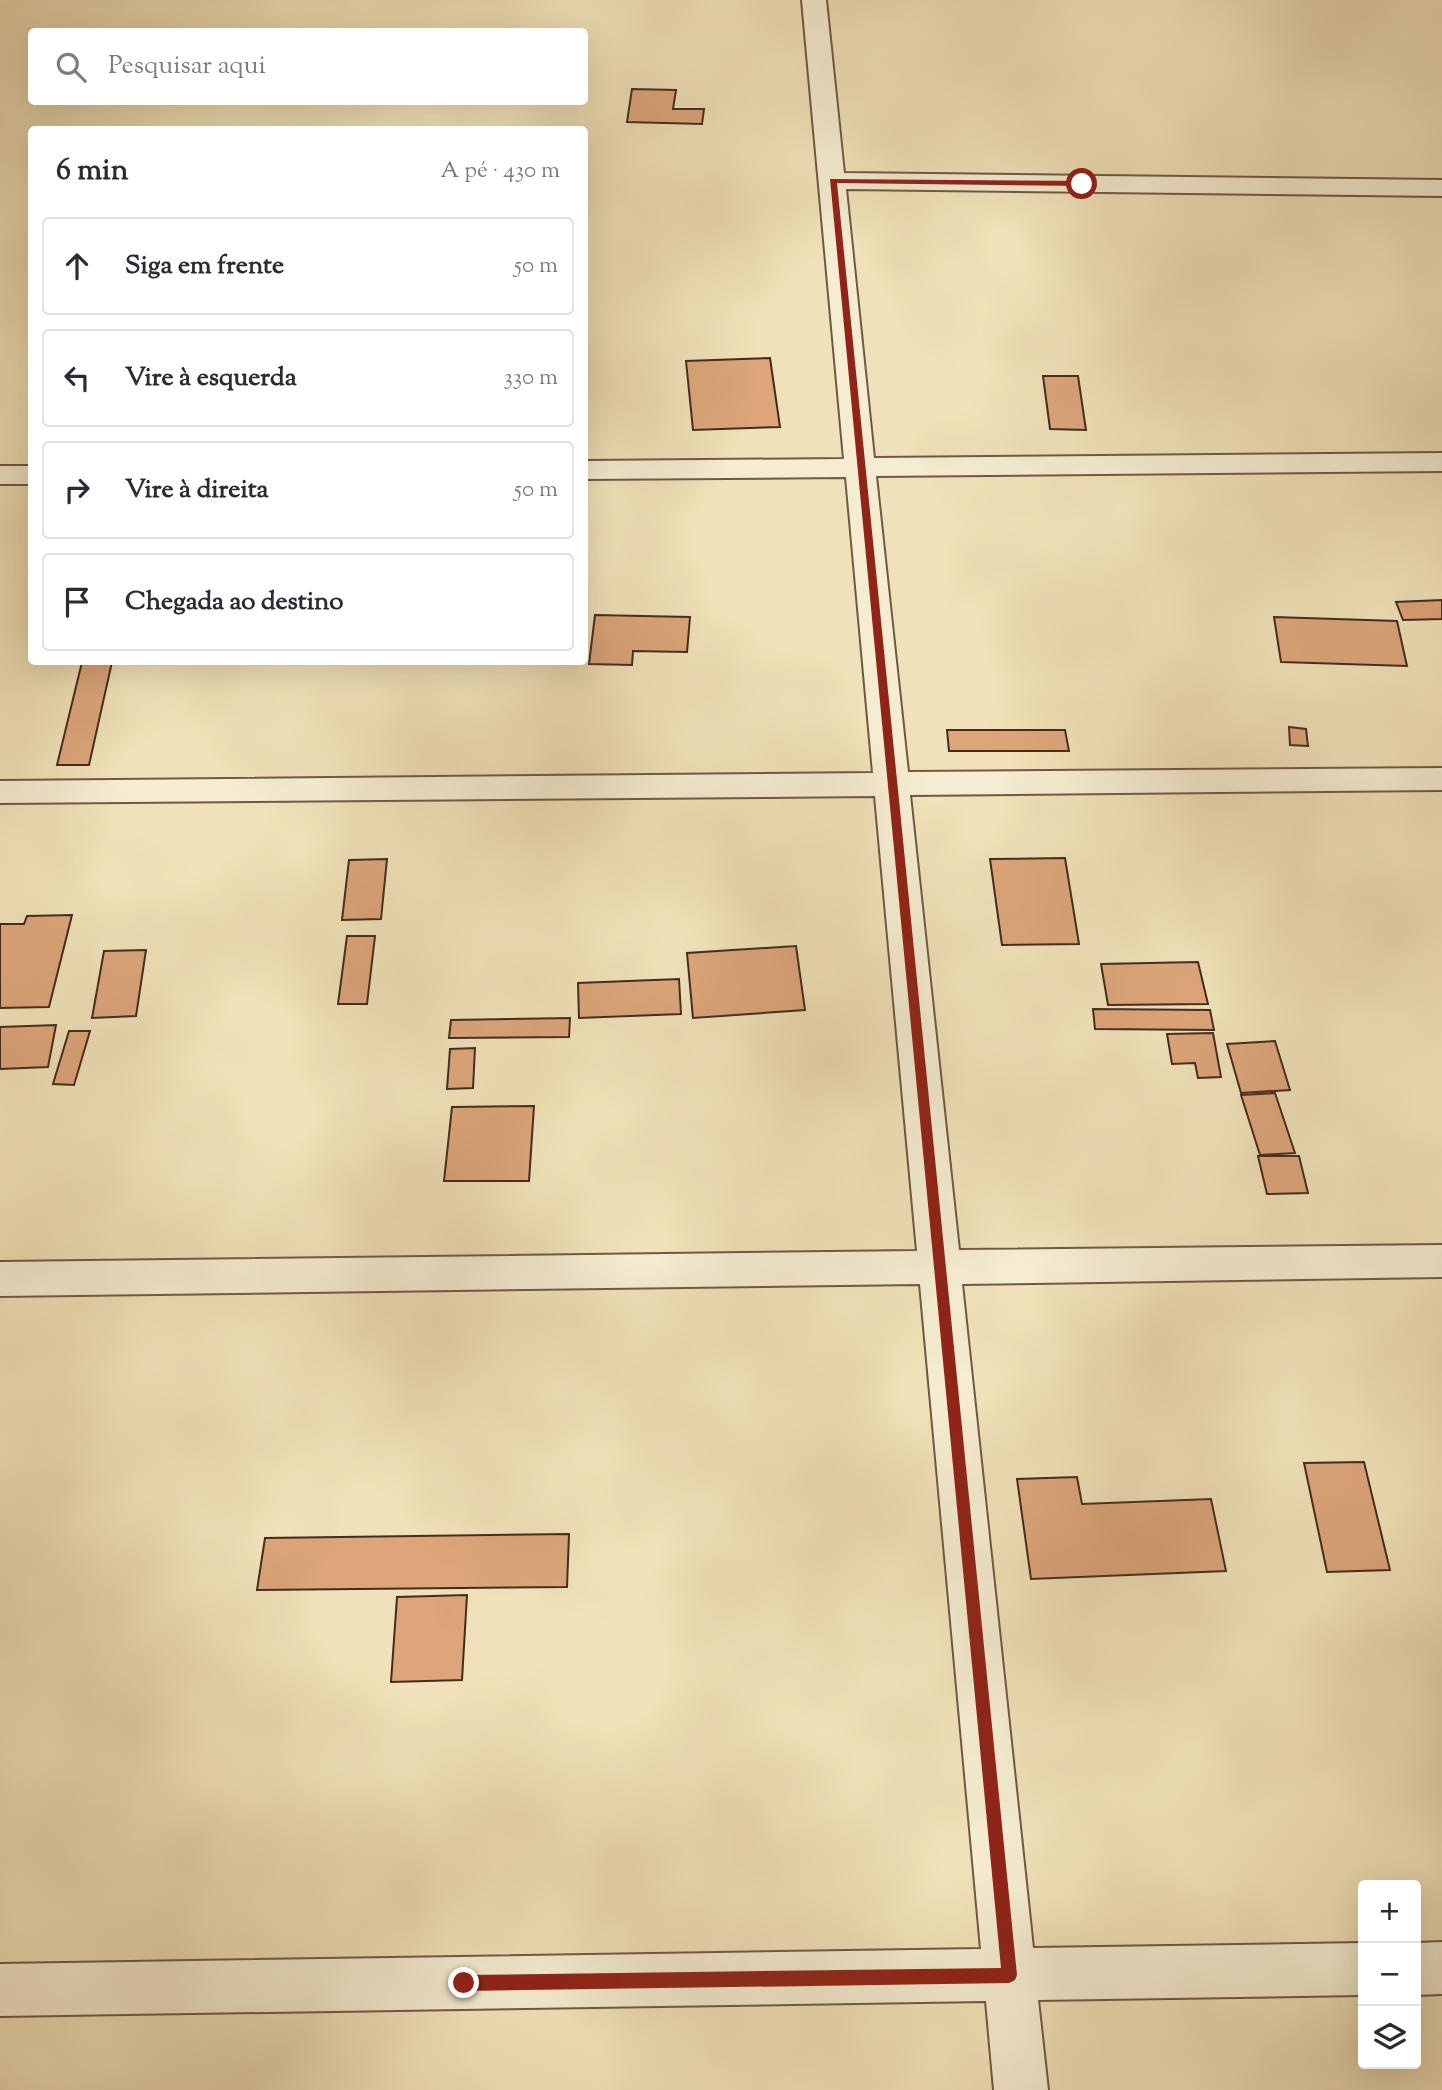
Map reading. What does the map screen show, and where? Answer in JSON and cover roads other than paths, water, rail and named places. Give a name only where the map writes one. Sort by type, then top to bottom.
[{"type":"street","points":[[814,0],[1021,2090]]},
{"type":"street","points":[[832,181],[1442,188]]},
{"type":"street","points":[[588,470],[1442,462]]},
{"type":"street","points":[[0,475],[28,475]]},
{"type":"street","points":[[0,792],[1442,779]]},
{"type":"street","points":[[0,1279],[1442,1261]]},
{"type":"street","points":[[1421,1969],[1442,1968]]},
{"type":"street","points":[[0,1990],[1358,1969]]}]
